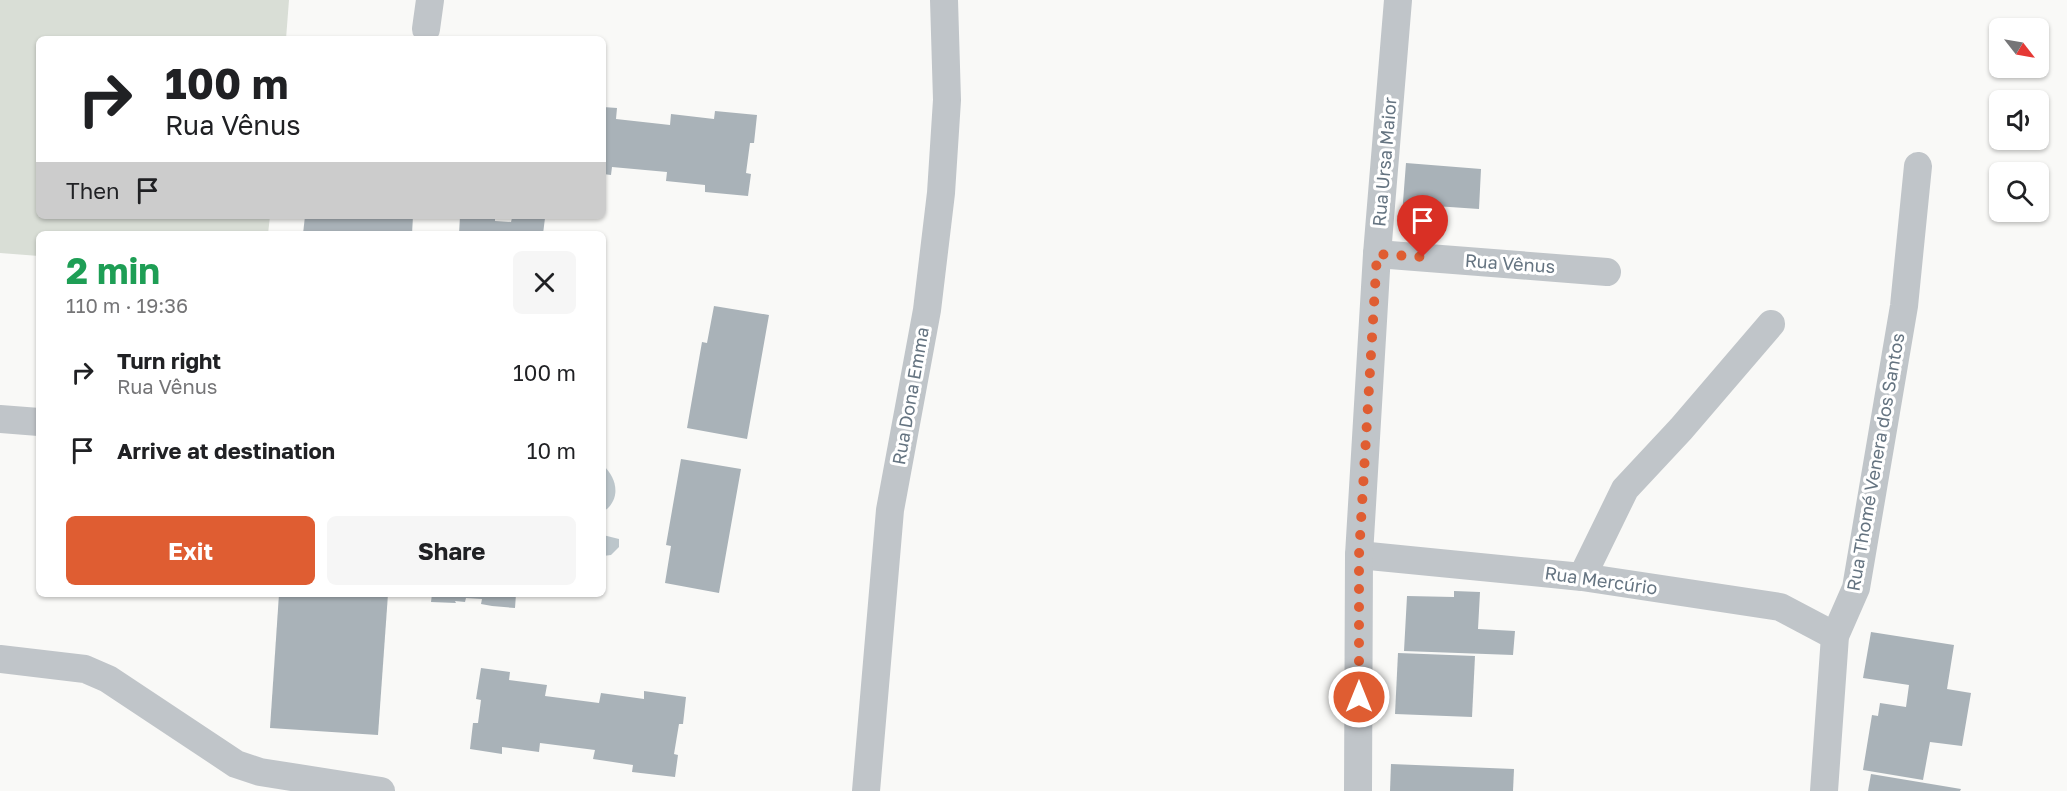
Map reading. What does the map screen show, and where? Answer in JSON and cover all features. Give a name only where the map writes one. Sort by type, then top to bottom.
[{"type":"street","points":[[426,29],[430,0]]},
{"type":"street","name":"Rua Dona Emma","points":[[866,791],[890,510],[925,321],[941,193],[947,100],[944,0]]},
{"type":"street","name":"Rua Ursa Maior","points":[[1358,791],[1359,555],[1377,254],[1398,0]]},
{"type":"street","name":"Rua Thomé Venera dos Santos","points":[[1824,791],[1835,636],[1856,588],[1904,306],[1918,166]]},
{"type":"street","name":"Rua Vênus","points":[[1377,254],[1607,272]]},
{"type":"street","points":[[1582,578],[1625,489],[1681,429],[1771,324]]},
{"type":"street","points":[[0,419],[36,422]]},
{"type":"street","name":"Rua Mercúrio","points":[[1359,555],[1582,578],[1780,607],[1835,636]]},
{"type":"street","points":[[0,659],[84,669],[108,679],[236,764],[260,772],[381,791]]},
{"type":"shaded area","points":[[0,0],[289,0],[286,36],[36,36],[36,219],[270,219],[268,231],[36,231],[36,256],[0,253]]},
{"type":"shaded area","points":[[606,468],[612,476],[615,488],[615,495],[606,510]]},
{"type":"shaded area","points":[[606,536],[619,539],[619,547],[611,555],[606,556]]},
{"type":"building","points":[[606,107],[617,108],[616,119],[670,125],[671,114],[714,119],[715,111],[757,115],[754,143],[750,143],[746,173],[751,174],[748,196],[705,192],[705,185],[666,181],[667,172],[612,167],[611,175],[606,174]]},
{"type":"building","points":[[1406,163],[1481,169],[1479,209],[1435,206],[1434,230],[1401,228]]},
{"type":"building","points":[[305,219],[413,219],[412,231],[303,231]]},
{"type":"building","points":[[460,219],[495,219],[495,221],[511,222],[512,219],[545,219],[543,231],[459,231]]},
{"type":"building","points":[[714,306],[769,315],[747,439],[687,428],[702,342],[707,343]]},
{"type":"building","points":[[681,459],[741,469],[719,593],[665,583],[671,546],[666,545]]},
{"type":"building","points":[[1454,591],[1480,592],[1478,629],[1515,631],[1513,655],[1404,651],[1407,596],[1454,597]]},
{"type":"building","points":[[279,597],[388,597],[378,735],[270,728]]},
{"type":"building","points":[[432,597],[516,597],[515,608],[481,604],[482,599],[466,598],[465,602],[455,601],[456,603],[431,602]]},
{"type":"building","points":[[1871,632],[1954,645],[1947,689],[1971,693],[1962,746],[1930,742],[1923,780],[1863,770],[1872,715],[1878,716],[1880,703],[1906,707],[1909,685],[1863,678]]},
{"type":"building","points":[[1398,653],[1475,656],[1472,717],[1395,714]]},
{"type":"building","points":[[481,668],[510,672],[509,680],[547,685],[545,696],[599,703],[601,693],[644,699],[644,691],[686,697],[683,724],[679,724],[674,754],[678,755],[675,777],[632,772],[633,765],[593,759],[595,750],[540,743],[539,752],[502,747],[502,754],[470,749],[473,723],[478,723],[481,700],[476,699]]},
{"type":"building","points":[[1391,764],[1514,769],[1513,791],[1390,791]]},
{"type":"building","points":[[1871,774],[1961,789],[1960,791],[1868,791]]},
{"type":"route","points":[[1359,697],[1359,555],[1377,254],[1423,257]]}]
